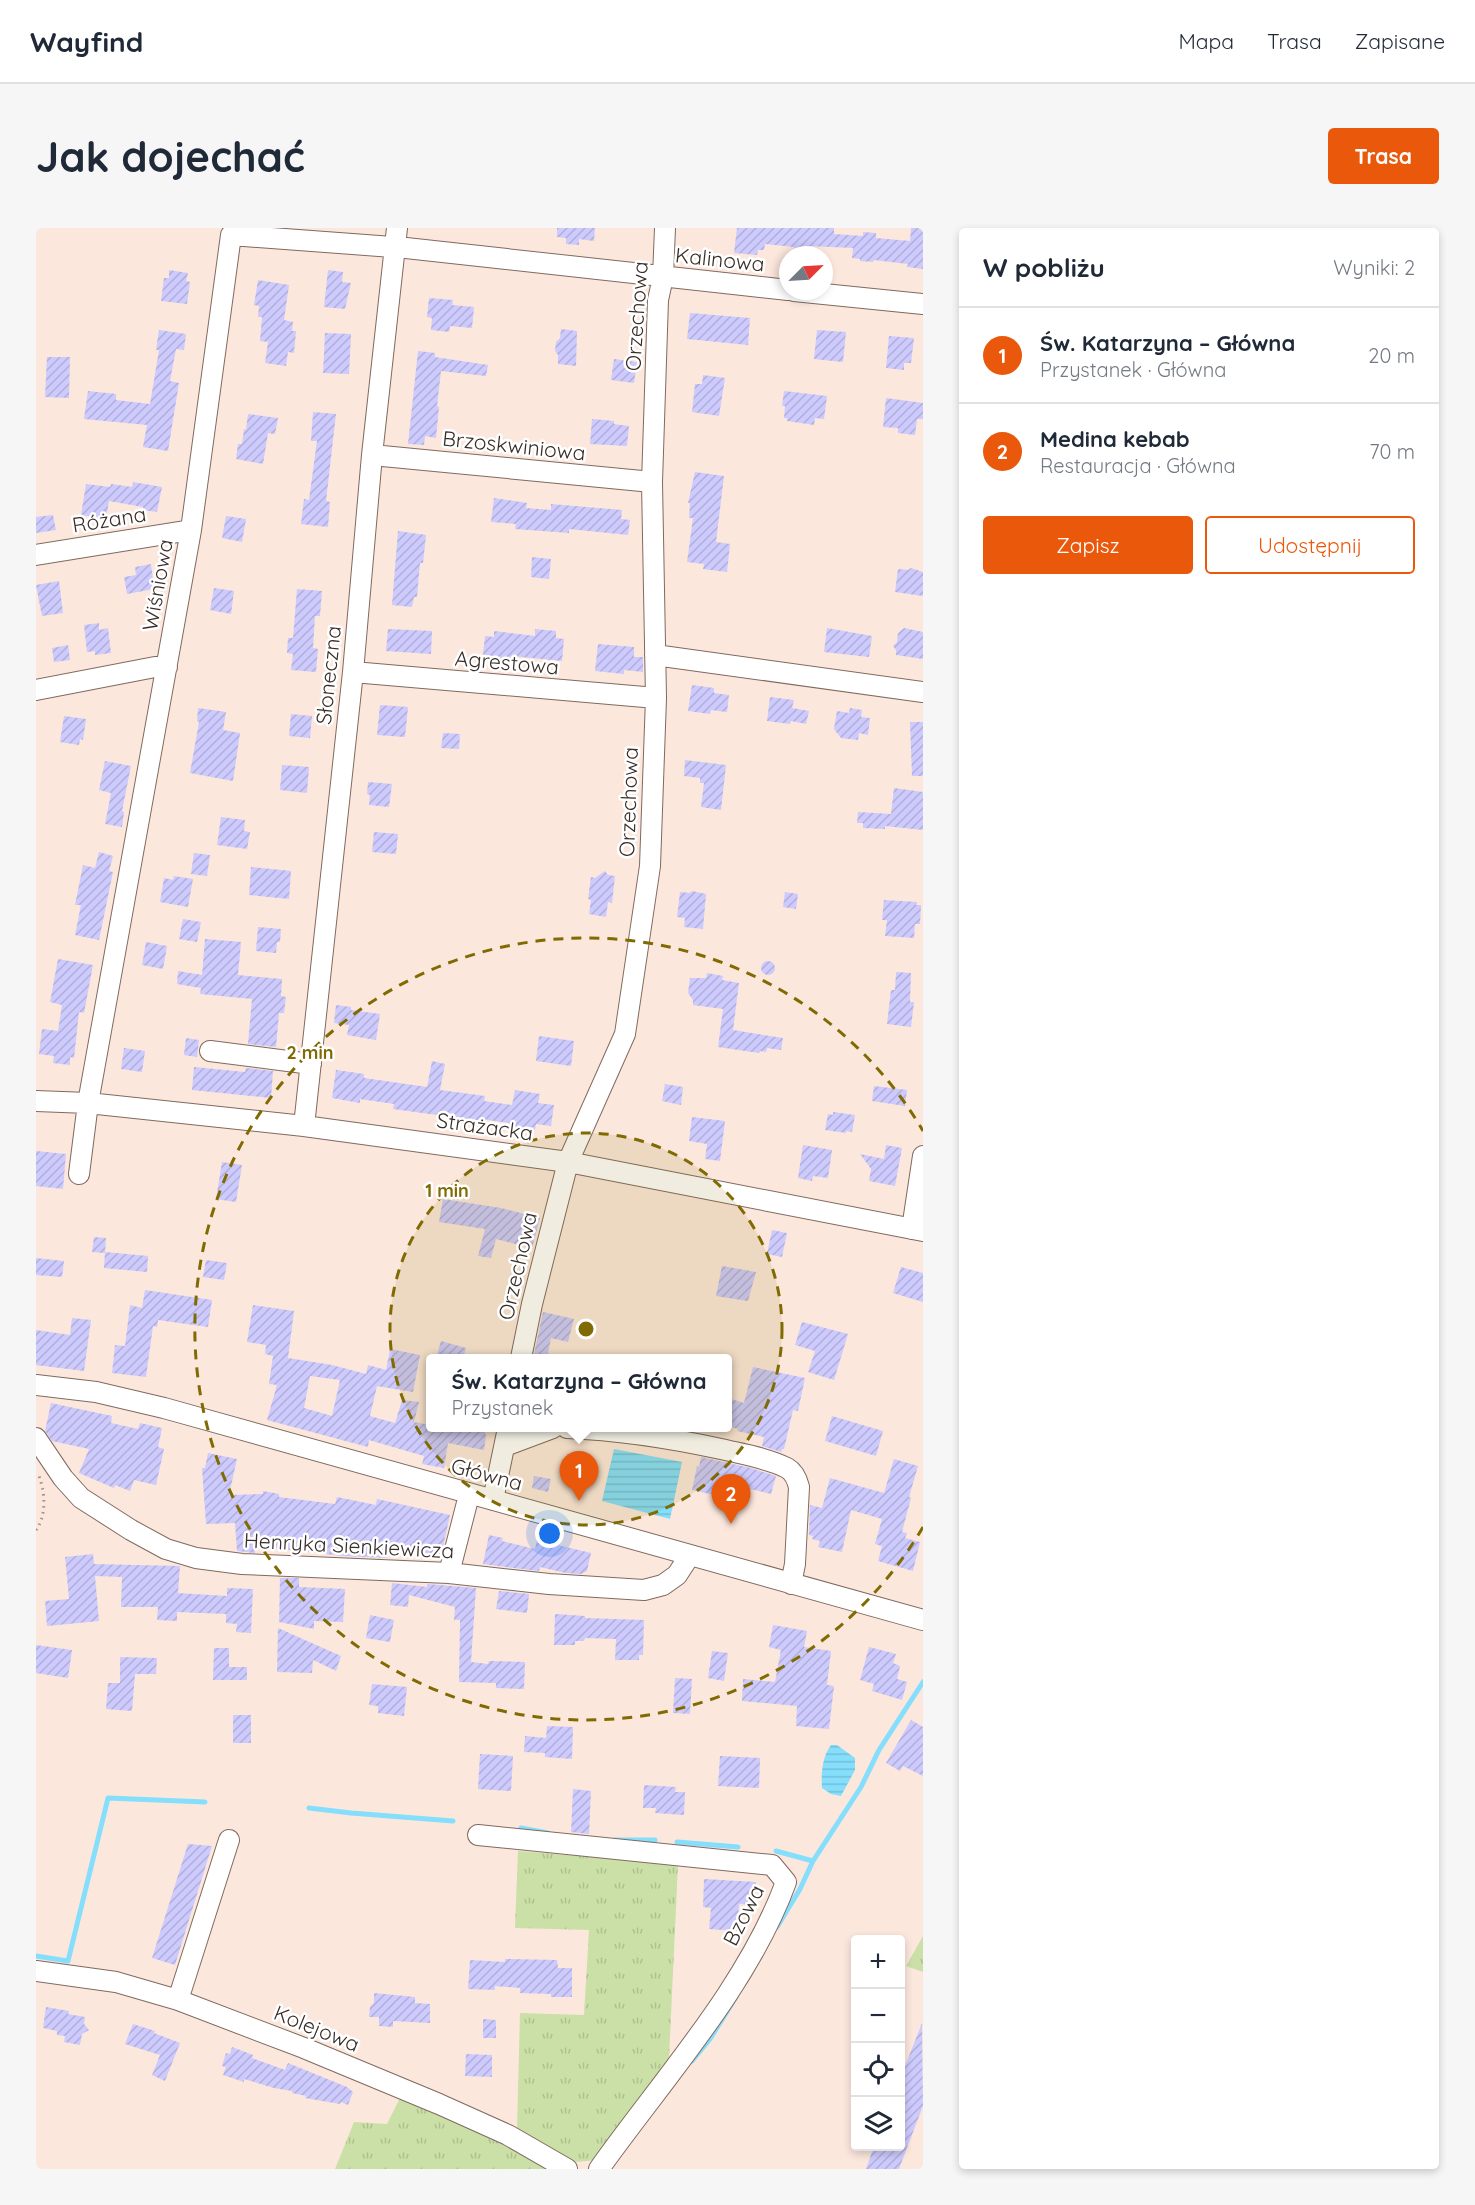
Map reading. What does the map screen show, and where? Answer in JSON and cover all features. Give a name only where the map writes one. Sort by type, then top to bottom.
[{"type":"street","name":"Orzechowa","points":[[522,1354],[532,1304],[568,1162],[625,1034],[650,866],[656,698],[652,482],[658,300],[663,277],[665,228]]},
{"type":"street","name":"Wiśniowa","points":[[79,1174],[88,1103],[191,530],[231,235],[397,238]]},
{"type":"street","name":"Kalinowa","points":[[397,238],[663,277],[779,289]]},
{"type":"street","name":"Słoneczna","points":[[304,1126],[354,672],[372,455],[397,238]]},
{"type":"street","points":[[833,295],[923,304]]},
{"type":"street","name":"Brzoskwiniowa","points":[[372,455],[652,482]]},
{"type":"street","name":"Różana","points":[[36,555],[191,530]]},
{"type":"street","points":[[655,655],[923,692]]},
{"type":"street","points":[[36,690],[155,667],[167,667]]},
{"type":"street","name":"Agrestowa","points":[[354,672],[656,698]]},
{"type":"street","points":[[210,1051],[311,1064]]},
{"type":"street","name":"Strażacka","points":[[36,1101],[88,1103],[304,1126],[568,1162],[917,1230]]},
{"type":"street","points":[[917,1230],[923,1156]]},
{"type":"street","name":"Główna","points":[[36,1385],[96,1392],[164,1408],[923,1620]]},
{"type":"street","points":[[493,1500],[506,1437],[532,1432]]},
{"type":"street","points":[[623,1432],[675,1439],[743,1454],[789,1469],[796,1476],[799,1487],[795,1563],[791,1584]]},
{"type":"street","name":"Henryka Sienkiewicza","points":[[36,1438],[63,1478],[81,1498],[166,1549],[196,1558],[242,1564],[449,1573],[549,1584],[644,1590],[663,1585],[677,1575],[690,1555]]},
{"type":"street","points":[[449,1573],[469,1495]]},
{"type":"street","name":"Bzowa","points":[[478,1835],[772,1865],[786,1882],[774,1916],[723,2000],[599,2169]]},
{"type":"street","points":[[178,2000],[229,1840]]},
{"type":"street","name":"Kolejowa","points":[[36,1971],[116,1982],[178,2000],[304,2048],[508,2134],[567,2169]]},
{"type":"path","points":[[36,1530],[44,1508],[43,1486],[38,1472]]},
{"type":"green space","points":[[518,1851],[678,1864],[669,2058],[597,2160],[576,2162],[517,2128],[520,2013],[584,2015],[589,1930],[515,1928]]},
{"type":"green space","points":[[923,1936],[923,1972],[906,1966]]},
{"type":"green space","points":[[401,2096],[516,2147],[546,2169],[335,2169],[354,2122],[387,2124]]},
{"type":"water","points":[[614,1449],[682,1462],[670,1519],[602,1501]]},
{"type":"water","points":[[831,1745],[837,1745],[855,1758],[855,1770],[841,1796],[831,1794],[822,1788],[823,1766]]},
{"type":"building","points":[[557,228],[595,228],[594,241],[579,239],[579,245],[566,244],[566,238],[557,237]]},
{"type":"building","points":[[737,228],[834,228],[834,234],[863,236],[863,232],[876,233],[876,238],[910,241],[911,228],[923,228],[923,269],[907,267],[908,264],[874,260],[873,262],[860,261],[860,259],[852,258],[853,248],[833,246],[765,244],[764,250],[758,250],[757,255],[734,253]]},
{"type":"building","points":[[169,270],[188,273],[186,281],[190,282],[187,304],[161,301],[164,278],[169,278]]},
{"type":"building","points":[[328,270],[343,272],[342,282],[351,283],[345,309],[324,307]]},
{"type":"building","points":[[258,280],[289,285],[284,320],[293,322],[292,331],[296,331],[294,353],[288,352],[286,366],[265,363],[268,342],[260,341],[262,317],[258,317],[259,306],[254,305]]},
{"type":"building","points":[[429,298],[453,300],[452,305],[474,307],[472,328],[450,326],[449,332],[431,330],[432,318],[427,317]]},
{"type":"building","points":[[690,313],[750,318],[748,345],[687,339]]},
{"type":"building","points":[[561,329],[577,331],[576,366],[558,364],[558,355],[555,351]]},
{"type":"building","points":[[159,330],[186,334],[184,350],[176,349],[170,381],[179,383],[168,451],[143,447],[147,425],[84,419],[88,391],[116,394],[116,400],[150,404],[159,350],[156,350]]},
{"type":"building","points":[[817,330],[846,332],[843,362],[814,359]]},
{"type":"building","points":[[325,333],[351,334],[349,374],[323,373]]},
{"type":"building","points":[[889,336],[914,338],[911,363],[904,363],[904,370],[886,368]]},
{"type":"building","points":[[418,351],[435,353],[435,357],[488,365],[486,376],[441,371],[436,438],[425,436],[424,445],[408,444]]},
{"type":"building","points":[[47,357],[70,357],[69,398],[45,397]]},
{"type":"building","points":[[614,359],[637,362],[634,383],[611,380]]},
{"type":"building","points":[[703,375],[725,378],[719,416],[692,412],[695,384],[702,384]]},
{"type":"building","points":[[784,391],[827,396],[824,419],[815,418],[814,425],[787,421],[787,418],[784,418],[785,406],[782,406]]},
{"type":"building","points":[[886,398],[923,403],[923,419],[917,419],[915,435],[898,433],[898,428],[883,427]]},
{"type":"building","points":[[313,412],[336,414],[326,501],[330,502],[328,527],[301,524],[304,499],[309,500],[317,441],[311,441]]},
{"type":"building","points":[[248,414],[278,418],[275,434],[268,433],[263,464],[236,459],[238,444],[242,444],[244,429],[246,430]]},
{"type":"building","points":[[592,419],[614,421],[614,424],[629,426],[627,446],[590,444]]},
{"type":"building","points":[[695,472],[724,476],[716,542],[730,544],[727,572],[703,569],[704,564],[687,562],[693,518],[689,518],[690,503],[688,503]]},
{"type":"building","points":[[133,482],[162,487],[157,512],[109,501],[106,519],[81,515],[86,484],[132,487]]},
{"type":"building","points":[[494,498],[527,503],[526,508],[551,510],[551,504],[622,510],[621,519],[630,520],[628,535],[569,529],[569,533],[515,529],[516,524],[491,522]]},
{"type":"building","points":[[53,515],[56,530],[36,533],[36,517]]},
{"type":"building","points":[[226,516],[246,519],[242,542],[222,538]]},
{"type":"building","points":[[398,531],[426,535],[423,563],[420,563],[417,597],[414,597],[412,607],[392,605]]},
{"type":"building","points":[[532,557],[551,559],[549,579],[531,577]]},
{"type":"building","points":[[151,564],[154,589],[127,594],[124,577],[136,575],[135,567]]},
{"type":"building","points":[[911,568],[923,572],[923,596],[895,592],[898,569]]},
{"type":"building","points":[[59,581],[63,613],[42,616],[36,585]]},
{"type":"building","points":[[214,588],[234,591],[231,614],[210,610]]},
{"type":"building","points":[[297,589],[322,591],[320,616],[315,616],[313,648],[318,649],[316,672],[291,670],[293,654],[287,653],[288,638],[293,638]]},
{"type":"building","points":[[99,623],[99,630],[108,628],[111,653],[95,655],[95,651],[87,652],[84,625]]},
{"type":"building","points":[[827,628],[872,636],[869,657],[824,652]]},
{"type":"building","points":[[904,628],[923,632],[923,659],[896,655],[893,646],[897,642],[898,633]]},
{"type":"building","points":[[388,629],[432,631],[431,654],[386,651]]},
{"type":"building","points":[[535,629],[556,631],[556,638],[564,639],[562,661],[511,656],[510,665],[491,663],[492,656],[483,655],[485,636],[494,637],[494,631],[535,636]]},
{"type":"building","points":[[598,644],[634,647],[634,657],[643,657],[643,672],[624,670],[624,674],[595,671]]},
{"type":"building","points":[[68,645],[70,660],[54,662],[52,648]]},
{"type":"building","points":[[692,685],[714,688],[714,693],[729,695],[727,712],[711,710],[710,714],[688,711]]},
{"type":"building","points":[[770,697],[794,700],[792,708],[809,711],[806,724],[791,721],[790,724],[767,721]]},
{"type":"building","points":[[380,705],[408,707],[405,737],[377,735]]},
{"type":"building","points":[[198,708],[226,712],[223,730],[240,733],[233,781],[190,773],[199,722],[197,721]]},
{"type":"building","points":[[850,708],[862,710],[861,717],[870,718],[868,735],[859,733],[858,740],[841,738],[834,729],[837,711],[849,713]]},
{"type":"building","points":[[291,714],[312,716],[310,738],[289,736]]},
{"type":"building","points":[[64,716],[86,719],[83,740],[80,739],[79,745],[60,742]]},
{"type":"building","points":[[910,722],[923,722],[923,776],[912,776]]},
{"type":"building","points":[[443,733],[460,734],[459,749],[441,748]]},
{"type":"building","points":[[685,760],[726,765],[721,810],[701,807],[704,783],[700,783],[700,778],[684,776]]},
{"type":"building","points":[[105,761],[131,766],[122,811],[124,812],[122,827],[105,824],[111,793],[99,790]]},
{"type":"building","points":[[282,765],[309,767],[307,793],[280,790]]},
{"type":"building","points":[[368,782],[392,784],[389,807],[369,805]]},
{"type":"building","points":[[894,788],[923,792],[923,830],[885,826],[885,829],[863,828],[863,823],[857,823],[858,812],[891,814]]},
{"type":"building","points":[[221,817],[245,820],[244,831],[250,832],[247,849],[217,845]]},
{"type":"building","points":[[374,832],[398,834],[396,854],[372,852]]},
{"type":"building","points":[[99,852],[113,856],[109,871],[113,872],[99,940],[75,935],[81,905],[75,905],[83,865],[95,868]]},
{"type":"building","points":[[194,853],[210,855],[207,876],[191,874]]},
{"type":"building","points":[[251,867],[291,871],[289,899],[249,895]]},
{"type":"building","points":[[605,871],[608,875],[615,876],[612,903],[608,902],[606,917],[589,914],[591,900],[588,899],[591,877],[595,878]]},
{"type":"building","points":[[174,876],[193,879],[188,907],[160,902],[164,878],[173,880]]},
{"type":"building","points":[[692,891],[706,894],[703,929],[684,927],[685,918],[677,917],[680,892],[690,893]]},
{"type":"building","points":[[785,892],[798,894],[796,909],[783,907]]},
{"type":"building","points":[[884,900],[917,902],[916,905],[921,905],[920,924],[915,924],[914,938],[885,936],[887,920],[882,920]]},
{"type":"building","points":[[183,919],[201,922],[197,942],[179,939]]},
{"type":"building","points":[[258,927],[281,929],[276,953],[256,951]]},
{"type":"building","points":[[205,939],[241,942],[238,975],[282,979],[281,996],[286,997],[284,1013],[279,1013],[276,1047],[248,1044],[252,999],[200,994],[201,988],[177,984],[178,971],[202,975]]},
{"type":"building","points":[[146,942],[167,946],[163,969],[142,965]]},
{"type":"building","points":[[58,959],[93,965],[84,1013],[79,1012],[74,1058],[70,1057],[70,1065],[53,1063],[54,1056],[39,1054],[42,1029],[58,1031],[62,1005],[50,1002]]},
{"type":"building","points":[[768,961],[773,963],[775,968],[773,973],[768,975],[763,973],[761,968],[763,963]]},
{"type":"building","points":[[896,972],[911,973],[910,1002],[914,1002],[911,1027],[887,1024],[891,990],[895,990]]},
{"type":"building","points":[[707,973],[723,976],[722,980],[739,983],[733,1030],[783,1038],[781,1050],[767,1048],[766,1052],[760,1051],[759,1053],[718,1047],[723,1009],[693,1005],[693,1000],[688,993],[690,978],[706,978]]},
{"type":"building","points":[[336,1005],[351,1007],[351,1010],[380,1014],[376,1040],[347,1035],[349,1025],[334,1023]]},
{"type":"building","points":[[539,1036],[574,1041],[571,1066],[536,1061]]},
{"type":"building","points":[[186,1038],[199,1040],[197,1057],[184,1055]]},
{"type":"building","points":[[124,1048],[145,1051],[142,1072],[121,1069]]},
{"type":"building","points":[[432,1061],[445,1064],[440,1090],[485,1096],[484,1101],[512,1105],[515,1090],[540,1094],[538,1103],[554,1105],[551,1126],[536,1124],[535,1130],[509,1126],[509,1123],[393,1109],[394,1104],[360,1099],[360,1103],[332,1098],[336,1070],[364,1074],[364,1078],[427,1087]]},
{"type":"building","points":[[194,1067],[245,1072],[246,1068],[273,1071],[271,1098],[192,1090]]},
{"type":"building","points":[[665,1084],[683,1087],[681,1105],[662,1101]]},
{"type":"building","points":[[874,1086],[907,1090],[905,1106],[872,1101]]},
{"type":"building","points":[[833,1112],[855,1115],[852,1132],[825,1130],[828,1114],[833,1115]]},
{"type":"building","points":[[692,1117],[725,1121],[720,1161],[705,1159],[707,1144],[689,1141]]},
{"type":"building","points":[[803,1145],[832,1150],[828,1178],[813,1176],[812,1181],[798,1178]]},
{"type":"building","points":[[886,1145],[902,1148],[895,1186],[869,1181],[871,1169],[860,1154],[884,1159]]},
{"type":"building","points":[[36,1151],[66,1154],[63,1189],[36,1186]]},
{"type":"building","points":[[222,1162],[242,1165],[236,1202],[216,1199]]},
{"type":"building","points":[[443,1199],[501,1208],[540,1218],[532,1248],[496,1239],[491,1258],[478,1256],[485,1229],[439,1222]]},
{"type":"building","points":[[772,1230],[787,1233],[782,1257],[767,1254]]},
{"type":"building","points":[[94,1237],[106,1238],[105,1253],[92,1252]]},
{"type":"building","points":[[105,1252],[148,1256],[147,1272],[104,1268]]},
{"type":"building","points":[[36,1258],[64,1261],[62,1277],[36,1275]]},
{"type":"building","points":[[206,1260],[227,1263],[224,1280],[203,1277]]},
{"type":"building","points":[[722,1266],[756,1272],[748,1301],[716,1296]]},
{"type":"building","points":[[901,1267],[923,1273],[923,1302],[893,1293]]},
{"type":"building","points":[[145,1290],[212,1300],[208,1327],[158,1320],[157,1327],[153,1326],[146,1377],[112,1373],[115,1345],[125,1346],[130,1305],[142,1308]]},
{"type":"building","points":[[253,1305],[294,1311],[288,1358],[332,1365],[366,1374],[368,1365],[386,1370],[390,1349],[420,1355],[413,1392],[377,1386],[370,1416],[395,1423],[402,1400],[419,1402],[414,1422],[426,1424],[426,1432],[484,1432],[484,1450],[448,1443],[444,1468],[422,1464],[424,1456],[369,1440],[368,1447],[267,1420],[277,1385],[269,1384],[273,1356],[265,1354],[266,1345],[247,1342]],"holes":[[[310,1376],[340,1380],[332,1416],[304,1408]]]},
{"type":"building","points":[[543,1312],[574,1319],[568,1342],[551,1338],[548,1354],[534,1354]]},
{"type":"building","points":[[72,1318],[91,1320],[84,1371],[36,1365],[36,1330],[70,1335]]},
{"type":"building","points":[[802,1322],[848,1334],[834,1380],[808,1372],[815,1351],[795,1345]]},
{"type":"building","points":[[441,1341],[466,1348],[464,1354],[437,1354]]},
{"type":"building","points":[[753,1367],[805,1378],[798,1411],[793,1410],[784,1449],[781,1452],[762,1446],[764,1437],[737,1431],[738,1429],[732,1427],[732,1399],[744,1403]]},
{"type":"building","points":[[51,1403],[112,1416],[111,1423],[138,1429],[140,1423],[162,1428],[158,1447],[164,1449],[156,1485],[134,1480],[130,1491],[115,1485],[114,1488],[79,1473],[89,1449],[52,1441],[45,1431]]},
{"type":"building","points":[[832,1416],[883,1431],[876,1456],[825,1441]]},
{"type":"building","points":[[208,1453],[237,1459],[229,1495],[263,1494],[263,1491],[279,1494],[279,1497],[335,1504],[337,1497],[376,1505],[377,1499],[450,1515],[441,1556],[388,1550],[387,1558],[343,1556],[255,1546],[255,1553],[237,1551],[235,1523],[206,1524],[202,1468],[205,1468]]},
{"type":"building","points":[[701,1457],[776,1476],[771,1494],[734,1485],[732,1499],[692,1490]]},
{"type":"building","points":[[894,1459],[918,1466],[902,1532],[907,1533],[905,1538],[920,1542],[913,1571],[878,1561],[882,1546],[875,1544],[882,1519],[851,1510],[842,1552],[818,1547],[820,1541],[812,1539],[813,1536],[809,1535],[810,1505],[822,1508],[830,1478],[884,1493]]},
{"type":"building","points":[[534,1476],[551,1479],[548,1492],[532,1488]]},
{"type":"building","points":[[489,1535],[503,1538],[502,1541],[535,1549],[537,1540],[591,1553],[587,1571],[581,1574],[566,1573],[540,1567],[539,1571],[483,1564]]},
{"type":"building","points":[[93,1554],[94,1564],[180,1566],[178,1593],[227,1596],[227,1588],[253,1589],[251,1633],[236,1632],[237,1624],[226,1623],[226,1614],[177,1612],[177,1621],[157,1620],[158,1607],[121,1607],[122,1577],[95,1576],[99,1621],[47,1626],[45,1601],[69,1599],[65,1557]]},
{"type":"building","points":[[280,1578],[299,1578],[299,1587],[345,1589],[343,1622],[314,1621],[314,1629],[279,1622]]},
{"type":"building","points":[[392,1583],[427,1587],[427,1584],[476,1588],[471,1662],[488,1664],[489,1661],[525,1662],[524,1689],[496,1688],[496,1683],[459,1682],[460,1620],[454,1620],[455,1607],[409,1595],[408,1607],[390,1605]]},
{"type":"building","points":[[499,1591],[529,1594],[527,1613],[496,1609]]},
{"type":"building","points":[[555,1614],[585,1616],[585,1618],[644,1620],[643,1655],[639,1655],[639,1660],[615,1660],[616,1639],[585,1638],[584,1641],[575,1641],[575,1645],[554,1645]]},
{"type":"building","points":[[370,1615],[394,1620],[390,1642],[366,1638]]},
{"type":"building","points":[[773,1625],[807,1631],[804,1647],[831,1651],[827,1685],[834,1686],[829,1729],[796,1726],[797,1706],[742,1701],[743,1679],[775,1682],[781,1650],[769,1647]]},
{"type":"building","points":[[278,1628],[341,1656],[336,1671],[313,1660],[312,1673],[277,1672]]},
{"type":"building","points":[[36,1645],[72,1650],[68,1678],[36,1673]]},
{"type":"building","points":[[869,1647],[896,1654],[893,1663],[900,1666],[897,1679],[907,1682],[902,1700],[872,1691],[874,1684],[860,1680]]},
{"type":"building","points":[[214,1648],[229,1648],[229,1667],[247,1667],[247,1680],[213,1680]]},
{"type":"building","points":[[712,1651],[728,1653],[724,1681],[708,1678]]},
{"type":"building","points":[[120,1657],[157,1658],[156,1674],[135,1674],[132,1711],[106,1709],[108,1683],[120,1683]]},
{"type":"building","points":[[675,1678],[692,1679],[690,1714],[673,1713]]},
{"type":"building","points":[[372,1684],[407,1687],[404,1716],[378,1713],[378,1706],[369,1705]]},
{"type":"building","points":[[233,1715],[251,1715],[251,1743],[233,1743]]},
{"type":"building","points":[[911,1720],[923,1727],[923,1776],[903,1766],[900,1771],[886,1763]]},
{"type":"building","points":[[547,1726],[573,1727],[572,1759],[545,1757],[545,1753],[524,1752],[525,1736],[546,1738]]},
{"type":"building","points":[[480,1754],[513,1756],[511,1791],[478,1789]]},
{"type":"building","points":[[720,1756],[760,1758],[759,1788],[718,1786]]},
{"type":"building","points":[[644,1785],[676,1787],[675,1792],[685,1792],[684,1815],[655,1813],[656,1808],[643,1808]]},
{"type":"building","points":[[573,1789],[591,1791],[589,1834],[571,1832]]},
{"type":"building","points":[[188,1844],[212,1846],[175,1965],[152,1958]]},
{"type":"building","points":[[704,1879],[756,1882],[754,1905],[739,1904],[737,1931],[709,1929],[711,1908],[703,1907]]},
{"type":"building","points":[[505,1959],[557,1960],[558,1968],[572,1968],[572,1997],[520,1993],[520,1988],[495,1986],[495,1990],[468,1989],[470,1960],[505,1962]]},
{"type":"building","points":[[374,1993],[415,1997],[415,2003],[430,2004],[430,2023],[393,2021],[393,2027],[379,2026],[379,2017],[369,2017],[370,2007],[374,2003]]},
{"type":"building","points":[[46,2007],[69,2011],[68,2014],[85,2017],[84,2024],[89,2030],[82,2034],[80,2045],[64,2042],[65,2036],[57,2035],[57,2031],[43,2028]]},
{"type":"building","points":[[483,2019],[496,2020],[496,2038],[483,2038]]},
{"type":"building","points":[[922,2023],[923,2106],[899,2169],[866,2169],[872,2151],[905,2151],[905,2066]]},
{"type":"building","points":[[133,2024],[180,2043],[165,2081],[152,2075],[160,2055],[125,2044]]},
{"type":"building","points":[[232,2047],[253,2055],[252,2058],[285,2070],[288,2063],[347,2087],[353,2092],[348,2105],[341,2102],[340,2104],[305,2098],[306,2096],[292,2093],[292,2091],[244,2079],[244,2082],[223,2075],[226,2067],[222,2066],[226,2053],[230,2054]]},
{"type":"building","points":[[466,2054],[492,2055],[492,2077],[465,2076]]},
{"type":"waterway","points":[[777,1927],[800,1889],[813,1861],[861,1787],[879,1750],[923,1682]]},
{"type":"waterway","points":[[36,1956],[68,1961],[108,1798],[205,1802]]},
{"type":"waterway","points":[[309,1808],[453,1821]]},
{"type":"waterway","points":[[521,1828],[548,1833]]},
{"type":"waterway","points":[[614,1840],[655,1840]]},
{"type":"waterway","points":[[677,1842],[738,1847]]},
{"type":"waterway","points":[[776,1851],[813,1861]]},
{"type":"waterway","points":[[692,2061],[710,2039],[736,1997]]},
{"type":"place","name":"Św. Katarzyna – Główna","points":[[579,1501]]},
{"type":"place","name":"Medina kebab","points":[[731,1524]]}]
